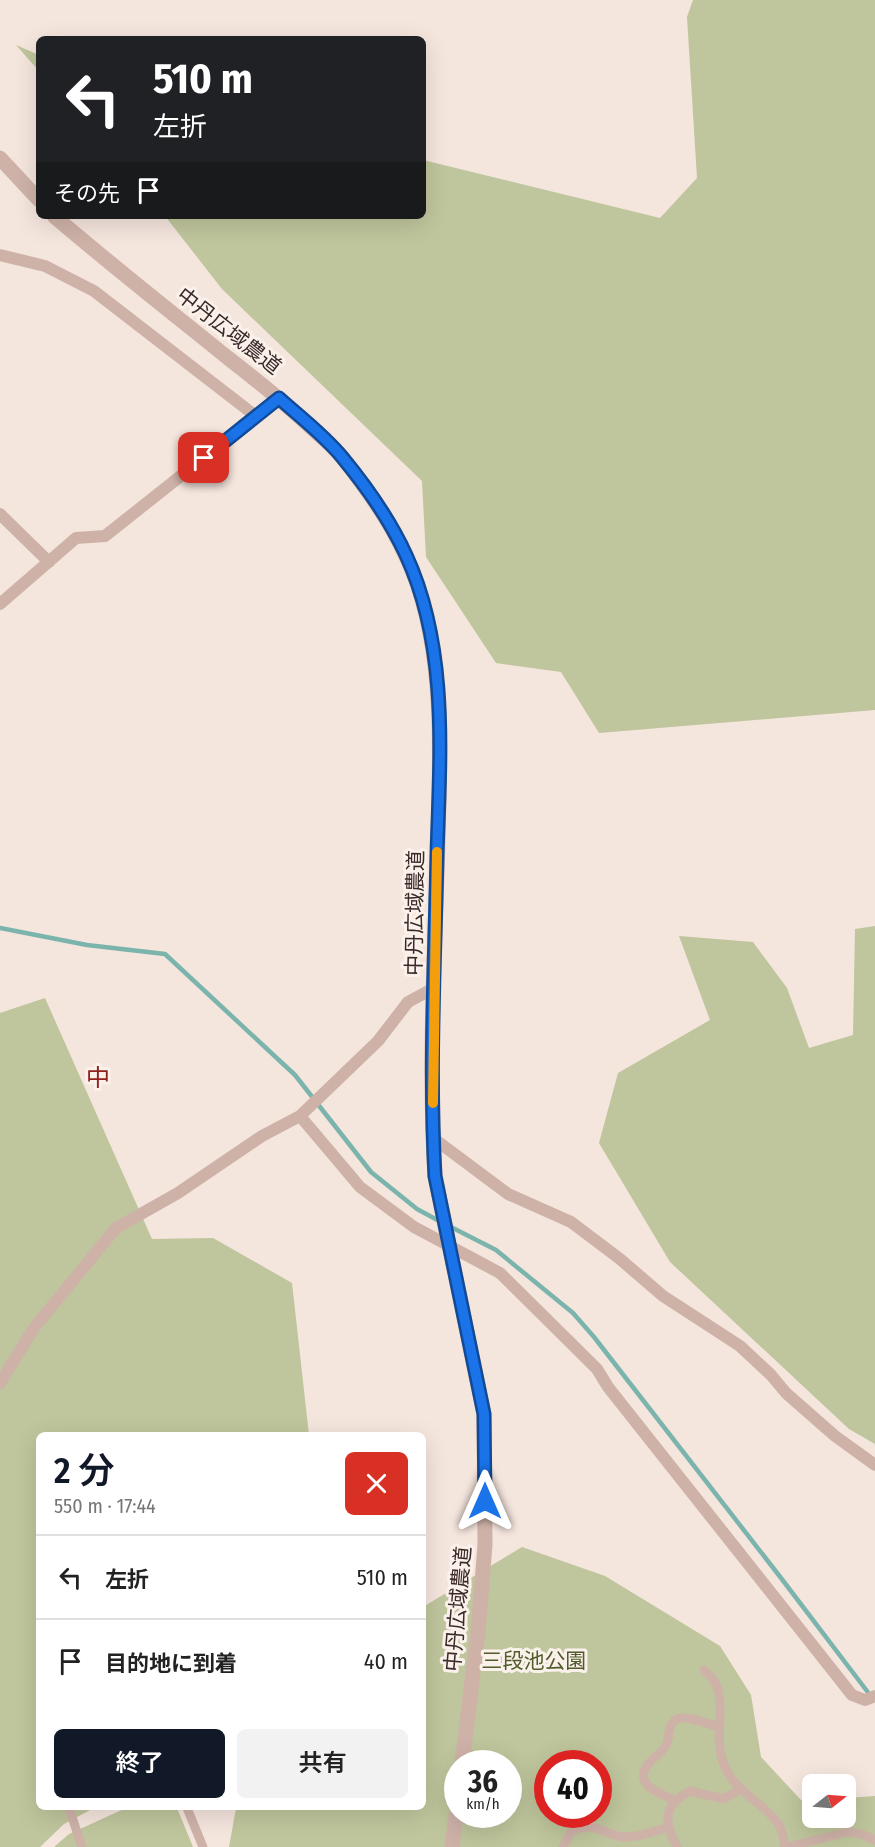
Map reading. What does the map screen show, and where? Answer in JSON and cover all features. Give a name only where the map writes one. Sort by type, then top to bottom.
[{"type":"street","points":[[0,158],[36,197]]},
{"type":"street","name":"中丹広域農道","points":[[58,219],[279,398],[341,455],[388,520],[407,556],[421,597],[432,639],[438,690],[440,753],[434,988],[435,1176],[484,1414],[485,1545],[478,1632],[464,1750]]},
{"type":"street","points":[[0,255],[45,266],[94,291],[257,417]]},
{"type":"street","points":[[0,604],[76,538],[105,536],[279,398]]},
{"type":"street","points":[[0,514],[49,562]]},
{"type":"street","points":[[0,1383],[34,1328],[116,1228],[178,1193],[262,1136],[300,1116],[378,1041],[408,1002],[434,988]]},
{"type":"street","points":[[300,1116],[360,1187],[414,1227],[500,1273],[597,1369],[609,1388],[852,1695],[866,1700],[875,1696]]},
{"type":"street","points":[[433,1138],[508,1194],[571,1222],[620,1259],[663,1296],[740,1346],[810,1414],[835,1436],[875,1465]]},
{"type":"street","points":[[704,1670],[720,1692],[720,1750],[724,1766],[733,1782],[771,1815],[780,1826],[786,1847],[848,1832],[875,1840]]},
{"type":"street","points":[[681,1813],[647,1785],[644,1777],[646,1768],[666,1745],[669,1727],[675,1721],[683,1718],[719,1726]]},
{"type":"street","points":[[677,1847],[667,1828],[666,1820],[673,1805],[690,1791],[724,1798],[740,1789]]},
{"type":"street","points":[[70,1810],[82,1847]]},
{"type":"street","points":[[188,1810],[203,1847]]},
{"type":"street","points":[[563,1847],[572,1830],[583,1826],[600,1828],[622,1837],[642,1837],[667,1828]]},
{"type":"street","points":[[452,1847],[454,1828]]},
{"type":"green space","points":[[693,0],[875,0],[875,710],[599,733],[561,672],[496,663],[426,557],[422,481],[222,289],[167,219],[426,219],[426,161],[660,218],[697,178],[687,17]]},
{"type":"green space","points":[[16,45],[36,54],[36,68]]},
{"type":"green space","points":[[875,926],[875,1444],[849,1429],[670,1262],[599,1143],[618,1073],[710,1020],[679,936],[753,942],[787,988],[809,1048],[853,1035],[855,929]]},
{"type":"green space","points":[[45,998],[152,1239],[213,1238],[292,1283],[309,1432],[36,1432],[36,1810],[90,1810],[64,1824],[40,1847],[0,1847],[0,1013]]},
{"type":"green space","name":"三段池公園","points":[[522,1547],[605,1576],[720,1646],[751,1695],[761,1757],[802,1800],[802,1828],[856,1828],[856,1797],[875,1796],[875,1847],[229,1847],[236,1810],[426,1810],[426,1605]]},
{"type":"green space","points":[[122,1810],[178,1810],[193,1847],[54,1847],[69,1834]]},
{"type":"waterway","points":[[0,928],[87,945],[165,954],[295,1075],[371,1172],[417,1209],[441,1222]]},
{"type":"waterway","points":[[449,1226],[496,1250],[573,1313],[594,1337],[870,1695]]},
{"type":"slow traffic","points":[[433,1103],[437,852]]},
{"type":"district","name":"中","points":[[98,1078]]},
{"type":"route","points":[[204,458],[279,398],[341,455],[388,520],[407,556],[421,597],[432,639],[438,690],[440,753],[434,988],[435,1176],[484,1414],[485,1501]]}]
